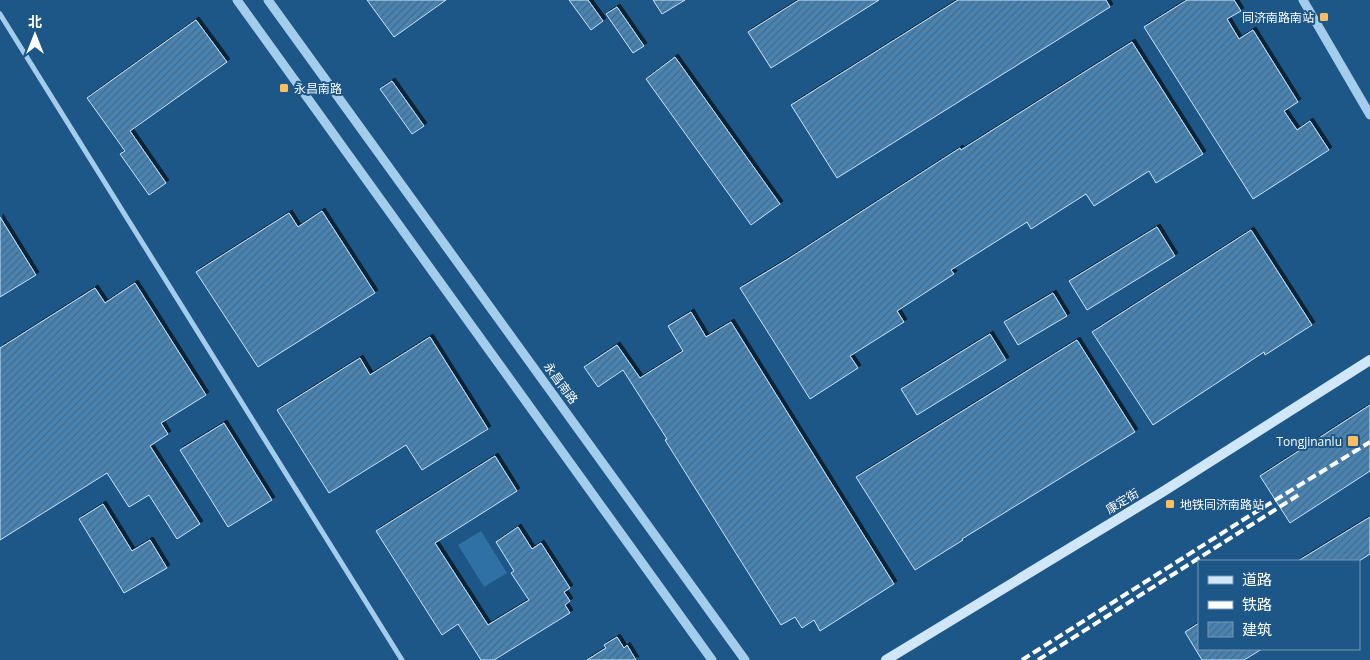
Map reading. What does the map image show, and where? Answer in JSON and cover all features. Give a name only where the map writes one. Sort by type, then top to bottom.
[{"type":"main road","name":"康定街","points":[[886,660],[1155,496],[1370,360]]},
{"type":"street","points":[[237,0],[712,660]]},
{"type":"street","name":"永昌南路","points":[[268,0],[745,660]]},
{"type":"street","points":[[1303,0],[1370,115]]},
{"type":"street","points":[[0,14],[402,660]]},
{"type":"shaded area","points":[[481,531],[507,573],[484,587],[458,545]]},
{"type":"building","points":[[367,0],[446,0],[394,37]]},
{"type":"building","points":[[569,0],[588,0],[603,21],[591,30]]},
{"type":"building","points":[[653,0],[685,0],[662,14]]},
{"type":"building","points":[[799,0],[879,0],[771,68],[748,32]]},
{"type":"building","points":[[958,0],[1106,0],[1110,7],[837,178],[791,105]]},
{"type":"building","points":[[1187,0],[1234,0],[1241,11],[1227,19],[1239,39],[1253,30],[1298,102],[1284,111],[1297,130],[1310,121],[1329,150],[1253,199],[1144,27]]},
{"type":"building","points":[[617,7],[644,46],[633,53],[606,14]]},
{"type":"building","points":[[196,20],[227,62],[130,131],[166,183],[149,195],[120,154],[125,151],[87,98]]},
{"type":"building","points":[[1132,42],[1203,154],[1156,183],[1149,171],[1094,206],[1086,194],[1031,229],[1027,222],[951,270],[954,274],[897,311],[904,322],[850,356],[858,368],[810,399],[740,288],[960,148],[961,150]]},
{"type":"building","points":[[675,57],[780,204],[751,225],[646,79]]},
{"type":"building","points":[[392,81],[424,126],[412,134],[380,89]]},
{"type":"building","points":[[322,211],[375,293],[258,367],[196,272],[289,213],[298,227]]},
{"type":"building","points":[[0,217],[36,275],[0,297]]},
{"type":"building","points":[[1157,227],[1175,256],[1087,310],[1069,281]]},
{"type":"building","points":[[1251,230],[1312,325],[1265,355],[1264,352],[1153,425],[1092,332]]},
{"type":"building","points":[[135,283],[206,395],[161,423],[168,434],[150,446],[200,524],[177,539],[149,495],[129,507],[107,473],[0,540],[0,348],[95,288],[105,303]]},
{"type":"building","points":[[1053,293],[1067,316],[1018,345],[1004,322]]},
{"type":"building","points":[[691,312],[706,337],[731,322],[894,584],[820,631],[814,620],[802,628],[795,617],[781,625],[623,370],[598,387],[584,367],[617,345],[640,378],[683,351],[668,326]]},
{"type":"building","points":[[990,334],[1006,360],[917,415],[901,389]]},
{"type":"building","points":[[430,337],[488,429],[422,470],[406,445],[329,493],[277,410],[360,358],[370,375]]},
{"type":"building","points":[[1077,340],[1135,432],[915,570],[856,477]]},
{"type":"building","points":[[1370,405],[1370,471],[1290,523],[1260,476]]},
{"type":"building","points":[[224,423],[272,500],[228,527],[180,450]]},
{"type":"building","points":[[495,456],[517,491],[435,543],[488,625],[529,600],[511,573],[514,571],[496,542],[518,527],[532,549],[541,543],[570,588],[564,592],[570,601],[565,605],[570,613],[494,660],[481,660],[458,624],[442,635],[376,531]]},
{"type":"building","points":[[103,504],[132,551],[150,540],[167,568],[124,593],[79,519]]},
{"type":"building","points":[[1370,517],[1370,554],[1360,560],[1300,560]]},
{"type":"building","points":[[1198,624],[1198,650],[1260,650],[1244,660],[1202,660],[1185,632]]},
{"type":"building","points":[[617,637],[624,648],[627,645],[636,660],[587,660],[606,648],[604,645]]},
{"type":"railway","points":[[1022,660],[1370,442]]},
{"type":"railway","points":[[1038,660],[1300,494]]},
{"type":"place","name":"同济南路南站","points":[[1324,17]]},
{"type":"place","name":"永昌南路","points":[[284,88]]},
{"type":"place","name":"Tongjinanlu","points":[[1353,441]]},
{"type":"place","name":"地铁同济南路站","points":[[1170,504]]}]
